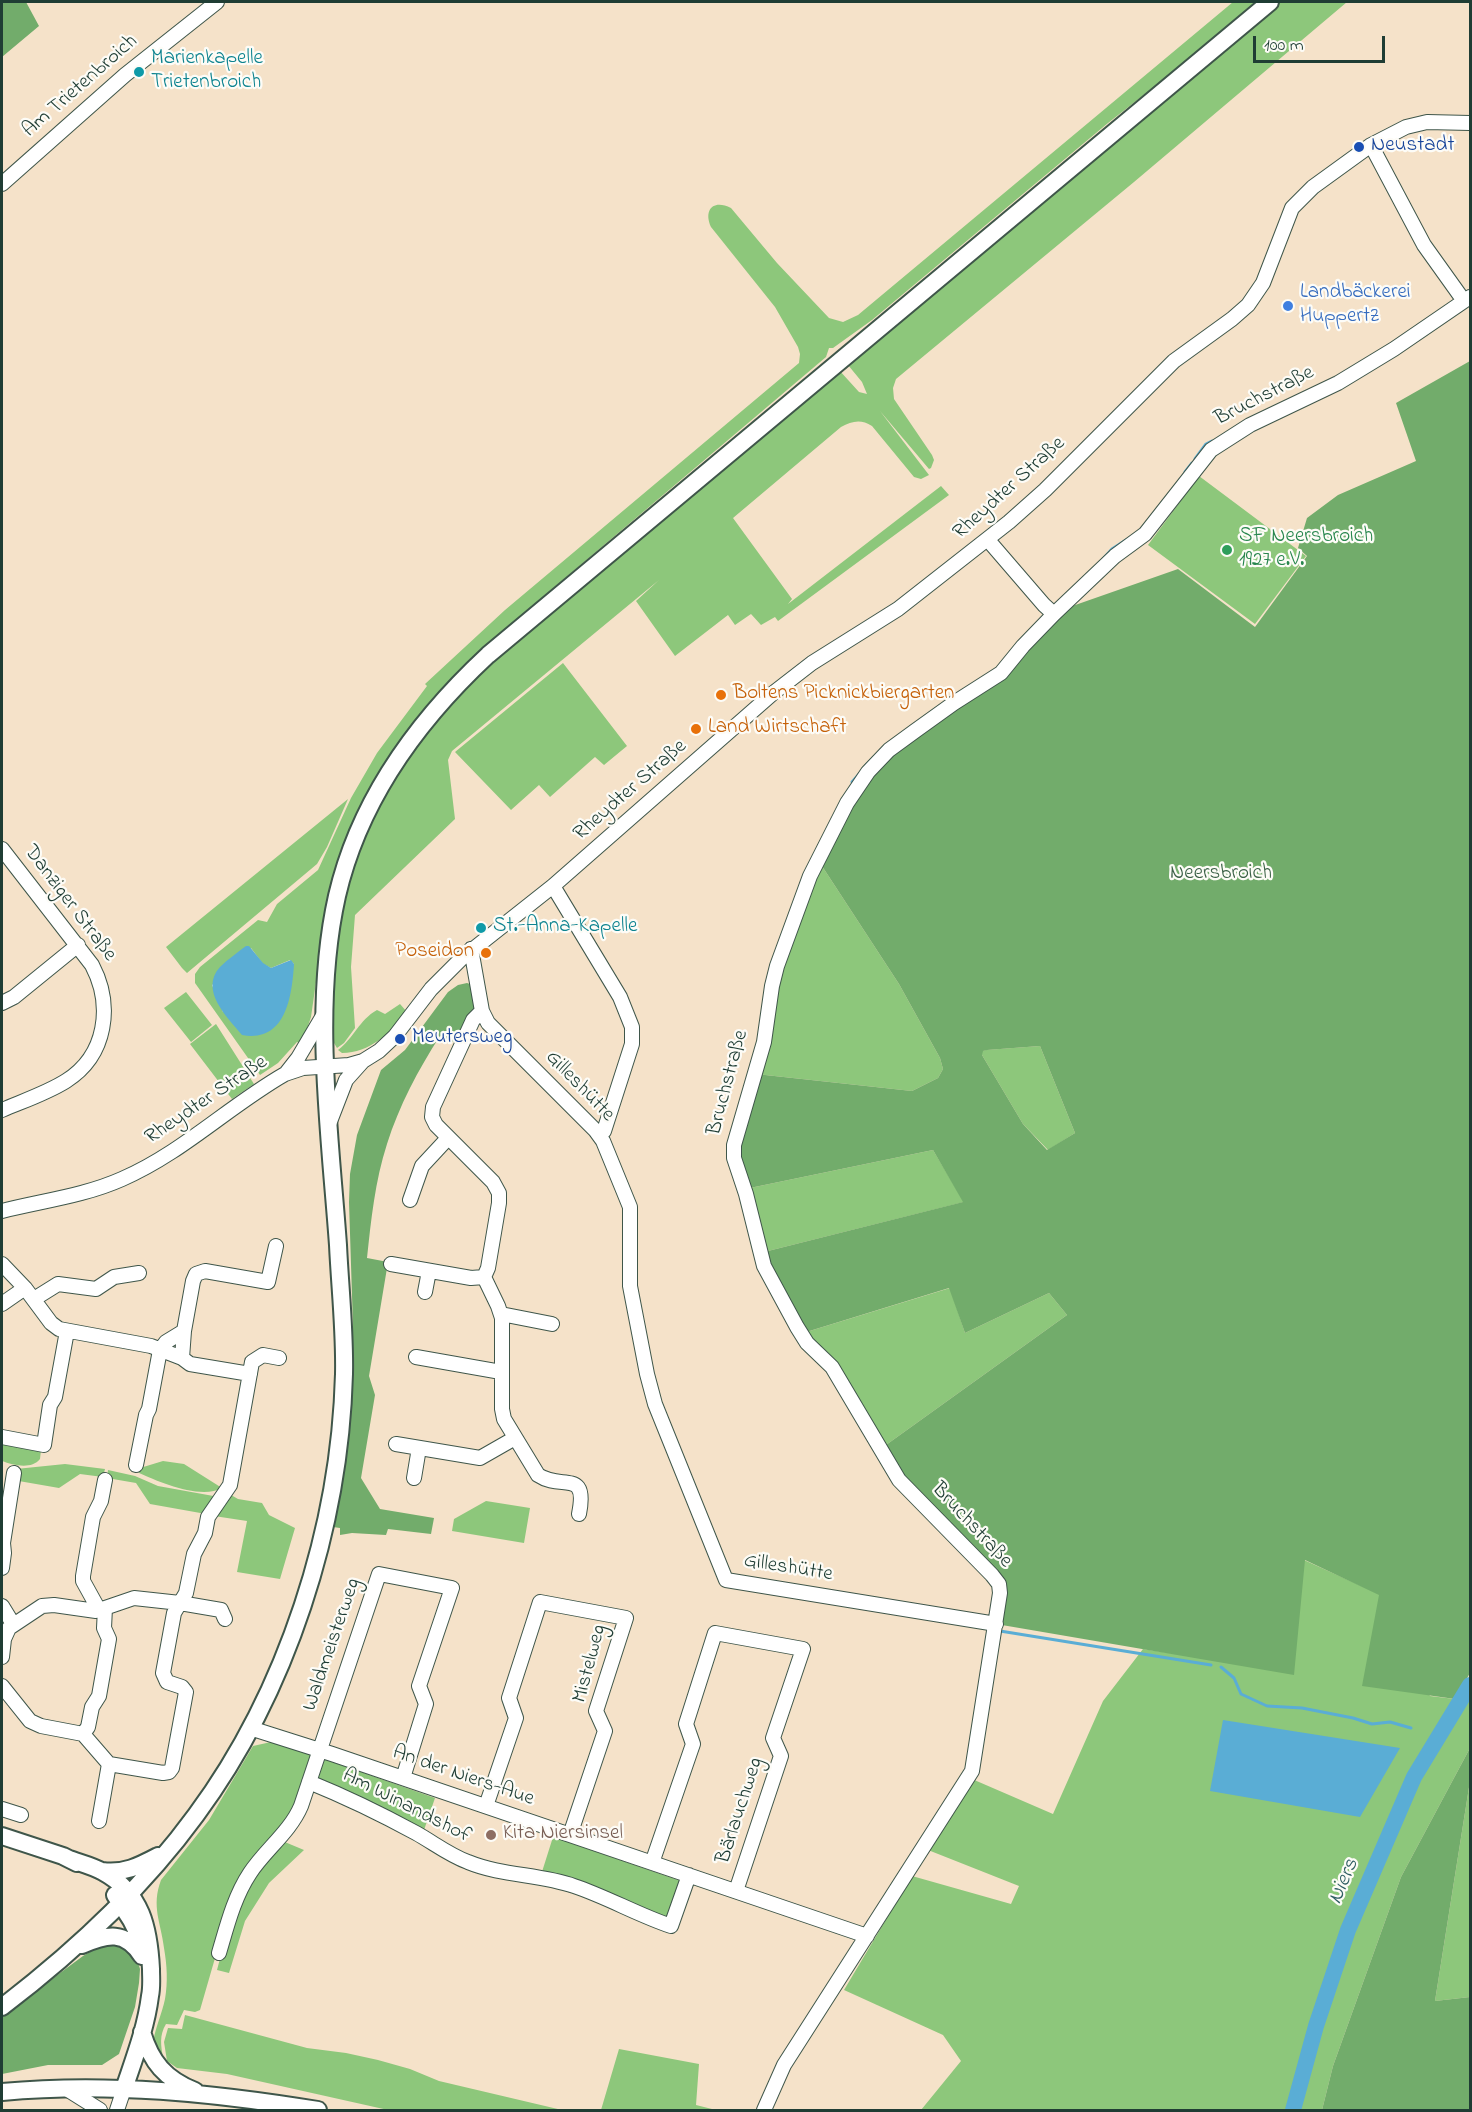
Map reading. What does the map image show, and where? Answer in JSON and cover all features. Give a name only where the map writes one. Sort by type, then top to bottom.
[{"type":"main road","points":[[2,2007],[75,1948],[125,1898],[167,1852],[207,1799],[250,1728],[285,1653],[306,1593],[322,1536],[338,1440],[343,1390],[343,1327],[326,1068],[324,1014],[326,978],[334,913],[341,879],[367,813],[389,771],[416,731],[474,668],[1270,2]]},
{"type":"main road","points":[[2,1836],[102,1871],[117,1873],[167,1852]]},
{"type":"main road","points":[[69,1859],[95,1874],[138,1906],[147,1928],[150,1944],[150,1999],[124,2089]]},
{"type":"main road","points":[[102,1871],[125,1898]]},
{"type":"main road","points":[[75,1948],[100,1938],[120,1937],[135,1946],[151,1969]]},
{"type":"main road","points":[[142,2032],[148,2052],[157,2065],[192,2090],[208,2095]]},
{"type":"main road","points":[[2,2092],[65,2088],[124,2089],[208,2095],[318,2110]]},
{"type":"street","name":"Am Trietenbroich","points":[[2,184],[125,75],[217,2]]},
{"type":"street","name":"Rheydter Straße","points":[[2,1211],[93,1189],[124,1178],[185,1142],[285,1074],[303,1068],[326,1068],[363,1061],[379,1051],[395,1036],[431,989],[471,949],[553,886],[804,669],[889,616],[988,540],[1045,490],[1174,361],[1245,308],[1263,283],[1295,203],[1323,179],[1391,133],[1417,123],[1470,123]]},
{"type":"street","points":[[1371,145],[1424,245],[1467,299]]},
{"type":"street","name":"Bruchstraße","points":[[996,1624],[999,1584],[899,1480],[832,1367],[805,1340],[764,1266],[733,1152],[764,1042],[777,966],[808,880],[852,795],[868,772],[889,750],[954,703],[1001,673],[1054,614],[1115,556],[1145,534],[1211,450],[1250,426],[1338,383],[1394,349],[1467,299]]},
{"type":"street","points":[[988,540],[1054,614]]},
{"type":"street","name":"Danziger Straße","points":[[2,849],[92,965],[104,996],[104,1019],[97,1043],[87,1061],[68,1080],[2,1110]]},
{"type":"street","points":[[553,886],[620,997],[632,1027],[631,1048],[604,1131],[600,1135]]},
{"type":"street","points":[[2,1002],[14,997],[78,945]]},
{"type":"street","name":"Gilleshütte","points":[[471,949],[482,1011],[488,1023],[600,1135],[630,1208],[630,1286],[650,1386],[726,1580],[996,1624]]},
{"type":"street","points":[[482,1011],[473,1020],[432,1109],[433,1122],[493,1182],[499,1192],[488,1268],[483,1277]]},
{"type":"street","points":[[285,1074],[298,1058],[324,1014]]},
{"type":"street","points":[[330,1124],[346,1080],[363,1061]]},
{"type":"street","points":[[410,1200],[422,1166],[448,1138]]},
{"type":"street","points":[[182,1358],[184,1331],[193,1281],[197,1273],[205,1271],[268,1282],[276,1246]]},
{"type":"street","points":[[2,1264],[25,1288],[51,1323],[67,1331],[151,1346],[182,1358],[190,1364],[250,1374]]},
{"type":"street","points":[[391,1264],[471,1278],[483,1277]]},
{"type":"street","points":[[425,1292],[429,1271]]},
{"type":"street","points":[[34,1299],[58,1284],[96,1289],[114,1277],[139,1273]]},
{"type":"street","points":[[483,1277],[501,1314],[502,1414],[538,1475],[574,1484],[579,1488],[582,1496],[579,1514]]},
{"type":"street","points":[[2,1304],[25,1288]]},
{"type":"street","points":[[501,1314],[552,1324]]},
{"type":"street","points":[[2,1437],[44,1445],[67,1331]]},
{"type":"street","points":[[136,1465],[160,1350],[165,1342],[184,1331]]},
{"type":"street","points":[[2,1686],[32,1723],[83,1734],[109,1764],[169,1772],[173,1766],[186,1692],[182,1687],[166,1682],[163,1673],[174,1613],[186,1593],[194,1554],[205,1533],[208,1517],[226,1494],[230,1484],[252,1362],[263,1355],[279,1358]]},
{"type":"street","points":[[416,1357],[501,1372]]},
{"type":"street","points":[[396,1443],[480,1458],[515,1438]]},
{"type":"street","points":[[414,1479],[419,1448]]},
{"type":"street","points":[[2,1568],[3,1543],[14,1473]]},
{"type":"street","points":[[83,1734],[88,1727],[92,1707],[99,1696],[109,1638],[104,1628],[102,1609],[83,1581],[93,1517],[101,1501],[105,1480]]},
{"type":"street","name":"Waldmeisterweg","points":[[320,1750],[379,1574],[452,1588],[419,1686],[426,1704],[403,1778]]},
{"type":"street","points":[[2,1657],[6,1634],[13,1624],[45,1605],[91,1611],[134,1598],[220,1610],[225,1619]]},
{"type":"street","name":"Mistelweg","points":[[486,1806],[516,1718],[509,1698],[540,1602],[626,1618],[596,1711],[605,1731],[570,1835]]},
{"type":"street","points":[[2,1606],[13,1624]]},
{"type":"street","points":[[764,2110],[784,2065],[972,1771],[996,1624]]},
{"type":"street","name":"Bärlauchweg","points":[[652,1863],[693,1744],[686,1724],[715,1633],[803,1649],[773,1738],[781,1756],[736,1891]]},
{"type":"street","name":"An der Niers-Aue","points":[[250,1728],[867,1936]]},
{"type":"street","name":"Am Winandshof","points":[[320,1750],[309,1782],[370,1808],[439,1849],[469,1863],[501,1872],[545,1878],[574,1886],[671,1926],[688,1875]]},
{"type":"street","points":[[99,1821],[109,1764]]},
{"type":"street","points":[[219,1953],[242,1887],[256,1865],[292,1825],[309,1782]]},
{"type":"street","points":[[2,1809],[21,1815]]},
{"type":"street","points":[[65,2088],[100,2110]]},
{"type":"street","points":[[117,2110],[124,2089]]},
{"type":"green space","points":[[2,2],[26,2],[39,26],[2,57]]},
{"type":"green space","points":[[1233,2],[1262,2],[1108,123],[872,320],[833,348],[829,348],[826,357],[499,634],[422,714],[400,745],[323,933],[311,1017],[302,1044],[297,1042],[278,1063],[260,1075],[195,983],[195,974],[200,967],[258,920],[267,922],[277,904],[318,870],[351,798],[377,753],[427,686],[425,684],[505,610],[799,363],[798,347],[775,307],[711,227],[708,215],[712,207],[725,205],[731,208],[777,263],[829,318],[843,322],[858,315]],"holes":[[[251,948],[263,964],[271,968],[290,960],[294,964],[223,1012],[212,985]]]},
{"type":"green space","points":[[1279,2],[1347,2],[896,379],[893,388],[894,399],[932,455],[934,460],[931,468],[929,469],[880,411],[929,475],[921,479],[914,477],[872,426],[864,422],[853,422],[841,427],[733,518],[792,599],[788,604],[941,486],[949,495],[778,621],[775,617],[761,625],[751,614],[735,625],[728,615],[675,656],[636,601],[659,580],[452,751],[448,760],[455,819],[355,915],[351,967],[355,1028],[344,1043],[337,1048],[334,1043],[332,1002],[344,891],[365,832],[391,780],[435,716],[485,667],[839,370],[859,392],[867,394],[862,382],[848,362]]},
{"type":"green space","name":"Neersbroich","points":[[1470,361],[1470,1673],[1455,1699],[1362,1686],[1379,1595],[1305,1560],[1294,1675],[996,1624],[1000,1588],[879,1450],[1067,1315],[1049,1293],[965,1333],[949,1288],[803,1333],[760,1253],[963,1202],[933,1150],[745,1189],[734,1158],[756,1074],[912,1091],[938,1078],[943,1069],[940,1058],[899,984],[820,863],[857,791],[880,761],[1001,677],[1061,610],[1178,569],[1255,627],[1307,556],[1298,548],[1307,518],[1338,495],[1416,461],[1396,403]],"holes":[[[1040,1046],[1075,1133],[1047,1150],[1023,1124],[982,1055],[983,1051]]]},
{"type":"green space","name":"SF Neersbroich 1927 e.V.","points":[[1199,476],[1306,556],[1255,624],[1148,545]]},
{"type":"green space","points":[[563,663],[627,746],[604,765],[595,757],[550,797],[539,785],[511,810],[455,752]]},
{"type":"green space","points":[[348,799],[317,864],[187,973],[166,947]]},
{"type":"green space","points":[[820,863],[899,984],[940,1058],[943,1069],[938,1078],[912,1091],[756,1074],[778,970]]},
{"type":"green space","points":[[470,984],[480,1010],[460,1045],[440,1036],[403,1102],[379,1172],[367,1258],[388,1262],[369,1376],[375,1395],[361,1478],[380,1509],[434,1518],[431,1534],[388,1529],[386,1535],[352,1533],[340,1535],[340,1528],[333,1527],[352,1370],[349,1202],[350,1174],[357,1135],[381,1070],[405,1050],[448,992],[458,985]]},
{"type":"green space","points":[[186,992],[212,1025],[191,1042],[164,1008]]},
{"type":"green space","points":[[400,1004],[407,1012],[379,1040],[362,1050],[342,1053],[338,1050],[371,1014],[377,1010],[385,1014]]},
{"type":"green space","points":[[216,1024],[254,1084],[232,1099],[190,1044]]},
{"type":"green space","points":[[1040,1046],[1075,1133],[1048,1150],[1023,1124],[982,1055],[982,1051],[986,1050]]},
{"type":"green space","points":[[933,1150],[964,1202],[760,1253],[745,1189]]},
{"type":"green space","points":[[950,1288],[965,1333],[1049,1293],[1067,1315],[879,1450],[803,1333]]},
{"type":"green space","points":[[2,1440],[41,1450],[40,1459],[27,1466],[2,1461]]},
{"type":"green space","points":[[163,1461],[184,1464],[222,1488],[203,1492],[192,1491],[139,1473],[140,1468]]},
{"type":"green space","points":[[65,1464],[105,1469],[103,1477],[80,1474],[59,1488],[13,1480],[16,1469]]},
{"type":"green space","points":[[108,1470],[135,1476],[158,1486],[219,1497],[206,1514],[150,1504],[136,1483],[107,1478]]},
{"type":"green space","points":[[231,1495],[238,1499],[262,1503],[269,1515],[295,1528],[280,1579],[237,1572],[247,1521],[214,1516]]},
{"type":"green space","points":[[486,1501],[530,1508],[524,1543],[452,1531],[454,1519]]},
{"type":"green space","points":[[1304,1560],[1379,1594],[1430,1696],[1455,1699],[1413,1771],[1371,1862],[1339,1943],[1286,2110],[921,2110],[961,2061],[943,2035],[844,1990],[912,1876],[1011,1904],[1019,1886],[928,1850],[972,1779],[1053,1814],[1103,1701],[1143,1649],[1222,1661]]},
{"type":"green space","points":[[1470,1695],[1470,1748],[1401,1877],[1333,2066],[1322,2110],[1298,2110],[1339,1968],[1377,1873],[1419,1783]]},
{"type":"green space","points":[[271,1742],[312,1754],[302,1791],[289,1819],[235,1889],[200,2010],[195,2012],[184,2010],[177,2025],[166,2024],[161,2037],[163,2058],[153,2043],[167,1986],[166,1961],[157,1907],[161,1880],[209,1820],[253,1746]]},
{"type":"green space","points":[[1470,1748],[1470,1781],[1435,2001],[1470,1997],[1470,2110],[1322,2110],[1333,2066],[1401,1877]]},
{"type":"green space","points":[[324,1759],[435,1798],[423,1833],[319,1782],[317,1775]]},
{"type":"green space","points":[[1470,1781],[1470,1997],[1435,2001]]},
{"type":"green space","points":[[553,1837],[681,1881],[670,1915],[659,1919],[541,1875]]},
{"type":"green space","points":[[280,1840],[304,1850],[269,1883],[245,1921],[229,1973],[217,1970],[239,1897]]},
{"type":"green space","points":[[115,1941],[136,1956],[140,1969],[135,2007],[119,2054],[102,2065],[48,2065],[2,2074],[2,2016],[83,1956],[103,1944]]},
{"type":"green space","points":[[185,2015],[307,2048],[378,2060],[410,2069],[439,2081],[562,2110],[388,2110],[227,2074],[177,2068],[167,2061],[164,2042],[168,2028],[182,2029]]},
{"type":"green space","points":[[619,2049],[699,2064],[696,2105],[716,2110],[601,2110]]},
{"type":"water","points":[[249,946],[263,963],[271,968],[291,960],[294,964],[291,990],[284,1014],[268,1032],[257,1036],[242,1035],[223,1012],[212,985],[214,976],[220,967]]},
{"type":"water","points":[[1223,1720],[1400,1748],[1360,1817],[1210,1791]]},
{"type":"waterway","points":[[1195,459],[1206,444],[1212,441]]},
{"type":"waterway","points":[[1185,472],[1192,463]]},
{"type":"waterway","points":[[1102,560],[1112,549],[1126,540]]},
{"type":"waterway","points":[[866,765],[880,751]]},
{"type":"waterway","points":[[852,782],[860,773]]},
{"type":"waterway","points":[[1000,1631],[1211,1665]]},
{"type":"waterway","points":[[1221,1667],[1234,1678],[1241,1694],[1267,1706],[1302,1708],[1372,1724],[1390,1722],[1411,1728]]},
{"type":"waterway","name":"Niers","points":[[1293,2110],[1316,2026],[1348,1930],[1414,1777],[1470,1685]]},
{"type":"place","name":"Marienkapelle Trietenbroich","points":[[139,72]]},
{"type":"place","name":"Neustadt","points":[[1359,147]]},
{"type":"place","name":"Landbäckerei Huppertz","points":[[1288,306]]},
{"type":"place","name":"SF Neersbroich 1927 e.V.","points":[[1227,550]]},
{"type":"place","name":"Boltens Picknickbiergarten","points":[[721,695]]},
{"type":"place","name":"Land Wirtschaft","points":[[696,729]]},
{"type":"place","name":"St.-Anna-Kapelle","points":[[481,928]]},
{"type":"place","name":"Poseidon","points":[[486,953]]},
{"type":"place","name":"Meutersweg","points":[[400,1039]]},
{"type":"place","name":"Kita Niersinsel","points":[[491,1835]]}]
